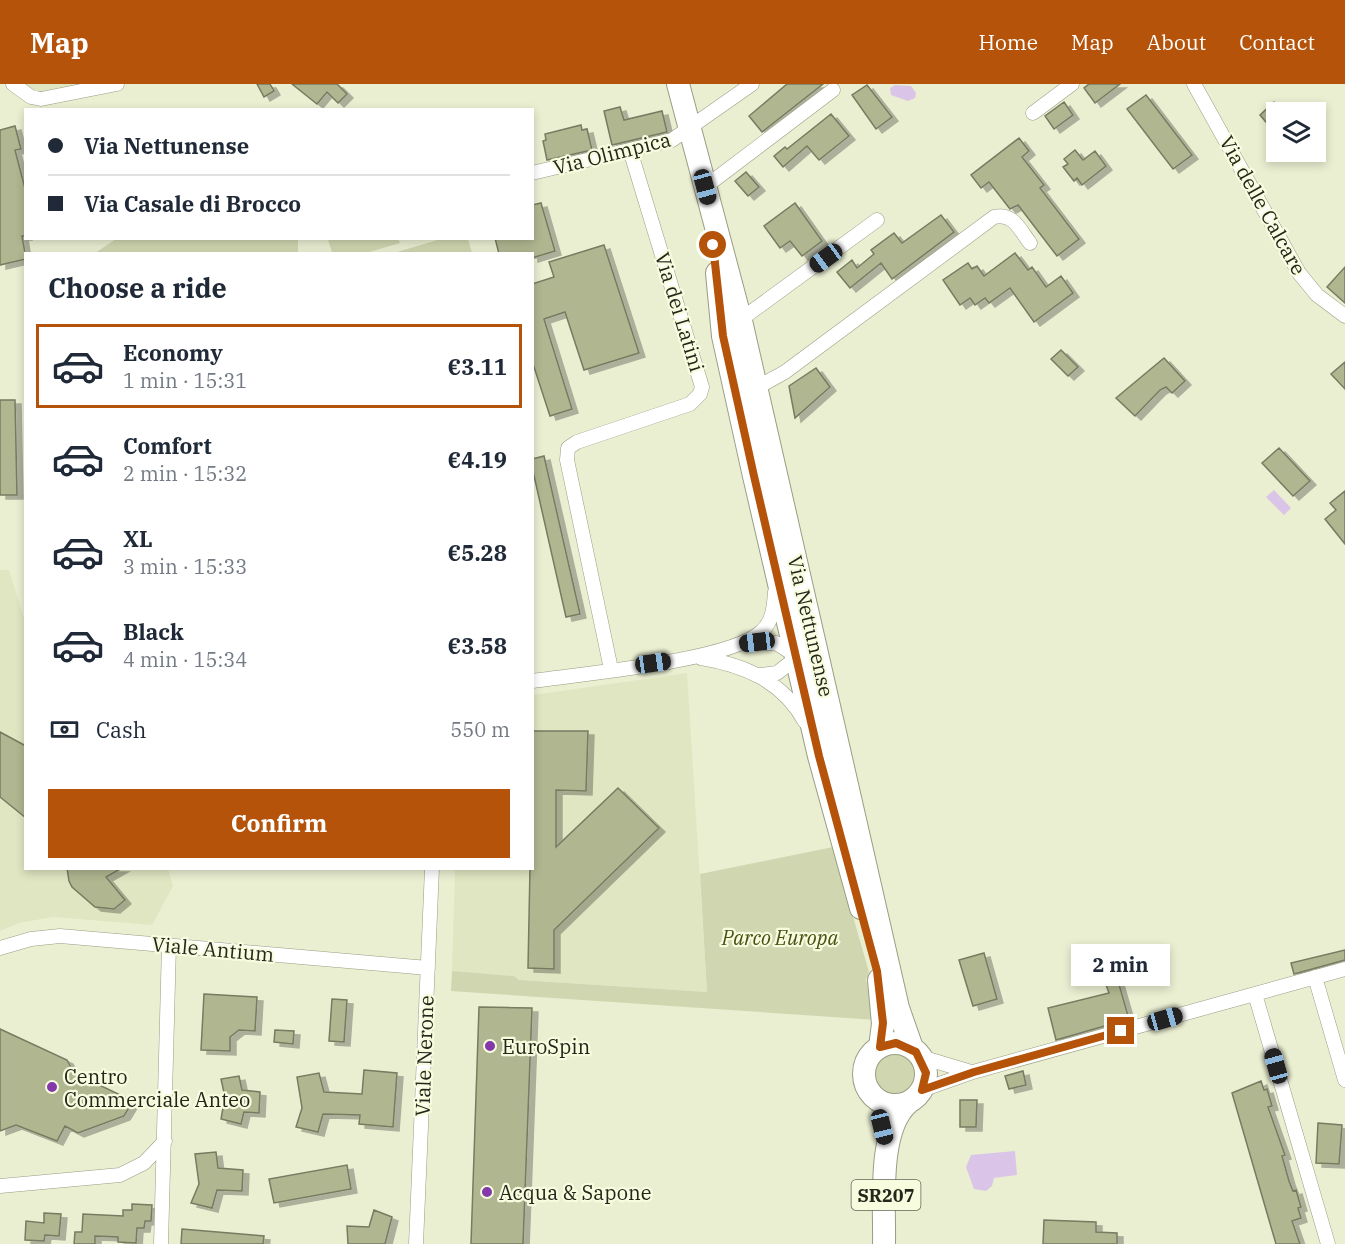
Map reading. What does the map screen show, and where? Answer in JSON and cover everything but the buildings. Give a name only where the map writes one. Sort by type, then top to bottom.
[{"type":"main road","name":"Via Nettunense","points":[[678,84],[707,195],[746,392],[777,575],[798,657],[819,756],[877,971],[883,1023],[880,1047],[872,1053],[864,1071],[867,1090],[873,1097],[887,1145]]},
{"type":"main road","name":"Via Nettunense","points":[[746,392],[810,624],[898,1008],[926,1073],[915,1096],[894,1118],[887,1145],[884,1244]]},
{"type":"main road","points":[[880,1047],[896,1043],[916,1053]]},
{"type":"main road","points":[[873,1097],[890,1105],[915,1096]]},
{"type":"street","points":[[13,84],[32,97],[41,99],[117,84]]},
{"type":"street","name":"Via Olimpica","points":[[534,173],[672,140],[690,130],[752,84]]},
{"type":"street","points":[[1033,113],[1072,84]]},
{"type":"street","name":"Via delle Calcare","points":[[1194,84],[1299,273],[1317,295],[1345,316]]},
{"type":"street","points":[[707,195],[833,90]]},
{"type":"street","name":"Via dei Latini","points":[[611,669],[567,460],[568,448],[577,442],[690,404],[700,394],[702,387],[630,150]]},
{"type":"street","points":[[746,392],[785,372],[994,218],[1008,216],[1030,243]]},
{"type":"street","points":[[732,324],[877,220]]},
{"type":"street","points":[[534,681],[696,657],[738,645],[760,633],[770,621],[777,575]]},
{"type":"street","points":[[760,675],[777,673],[798,657],[807,641],[810,624]]},
{"type":"street","points":[[738,645],[776,643],[798,657],[823,679]]},
{"type":"street","points":[[696,657],[734,664],[760,675],[796,707],[809,729],[819,756]]},
{"type":"street","name":"Viale Nerone","points":[[416,1244],[432,870]]},
{"type":"street","name":"Viale Antium","points":[[0,948],[25,940],[51,936],[428,968]]},
{"type":"street","points":[[161,1244],[170,945]]},
{"type":"street","points":[[915,1096],[974,1072],[1345,969]]},
{"type":"street","points":[[1315,977],[1345,1080]]},
{"type":"street","points":[[1255,994],[1328,1244]]},
{"type":"street","points":[[916,1053],[974,1072]]},
{"type":"street","points":[[0,1186],[120,1175],[144,1163],[165,1141]]},
{"type":"shaded area","points":[[24,84],[91,84],[45,94],[33,91]]},
{"type":"shaded area","points":[[895,85],[911,86],[916,93],[915,98],[908,101],[891,95],[890,88]]},
{"type":"shaded area","points":[[1274,490],[1291,508],[1284,515],[1266,497]]},
{"type":"shaded area","points":[[0,570],[9,570],[24,618],[24,870],[168,870],[173,886],[152,925],[53,917],[19,923],[0,931]]},
{"type":"shaded area","points":[[687,673],[707,992],[519,980],[514,976],[452,971],[455,870],[534,870],[534,695]]},
{"type":"shaded area","points":[[1015,1151],[1017,1175],[994,1178],[992,1186],[986,1191],[974,1189],[966,1167],[971,1155]]},
{"type":"green space","points":[[114,240],[298,240],[298,252],[96,252]]},
{"type":"green space","points":[[328,240],[398,240],[400,243],[369,252],[332,252]]},
{"type":"green space","points":[[438,240],[468,240],[472,252],[397,252]]},
{"type":"green space","name":"Parco Europa","points":[[833,847],[869,972],[866,980],[876,1020],[451,991],[452,971],[514,976],[519,980],[707,992],[700,874]]},
{"type":"green space","points":[[894,1050],[911,1057],[918,1074],[911,1091],[894,1098],[877,1091],[870,1074],[877,1057]]},
{"type":"place","name":"EuroSpin","points":[[490,1046]]},
{"type":"place","name":"Centro Commerciale Anteo","points":[[52,1087]]},
{"type":"place","name":"Acqua & Sapone","points":[[487,1192]]},
{"type":"route","points":[[713,245],[723,336],[754,476],[798,657],[819,756],[877,971],[883,1023],[880,1047],[896,1043],[912,1048],[921,1057],[926,1073],[922,1090],[974,1072],[1121,1031]]}]
